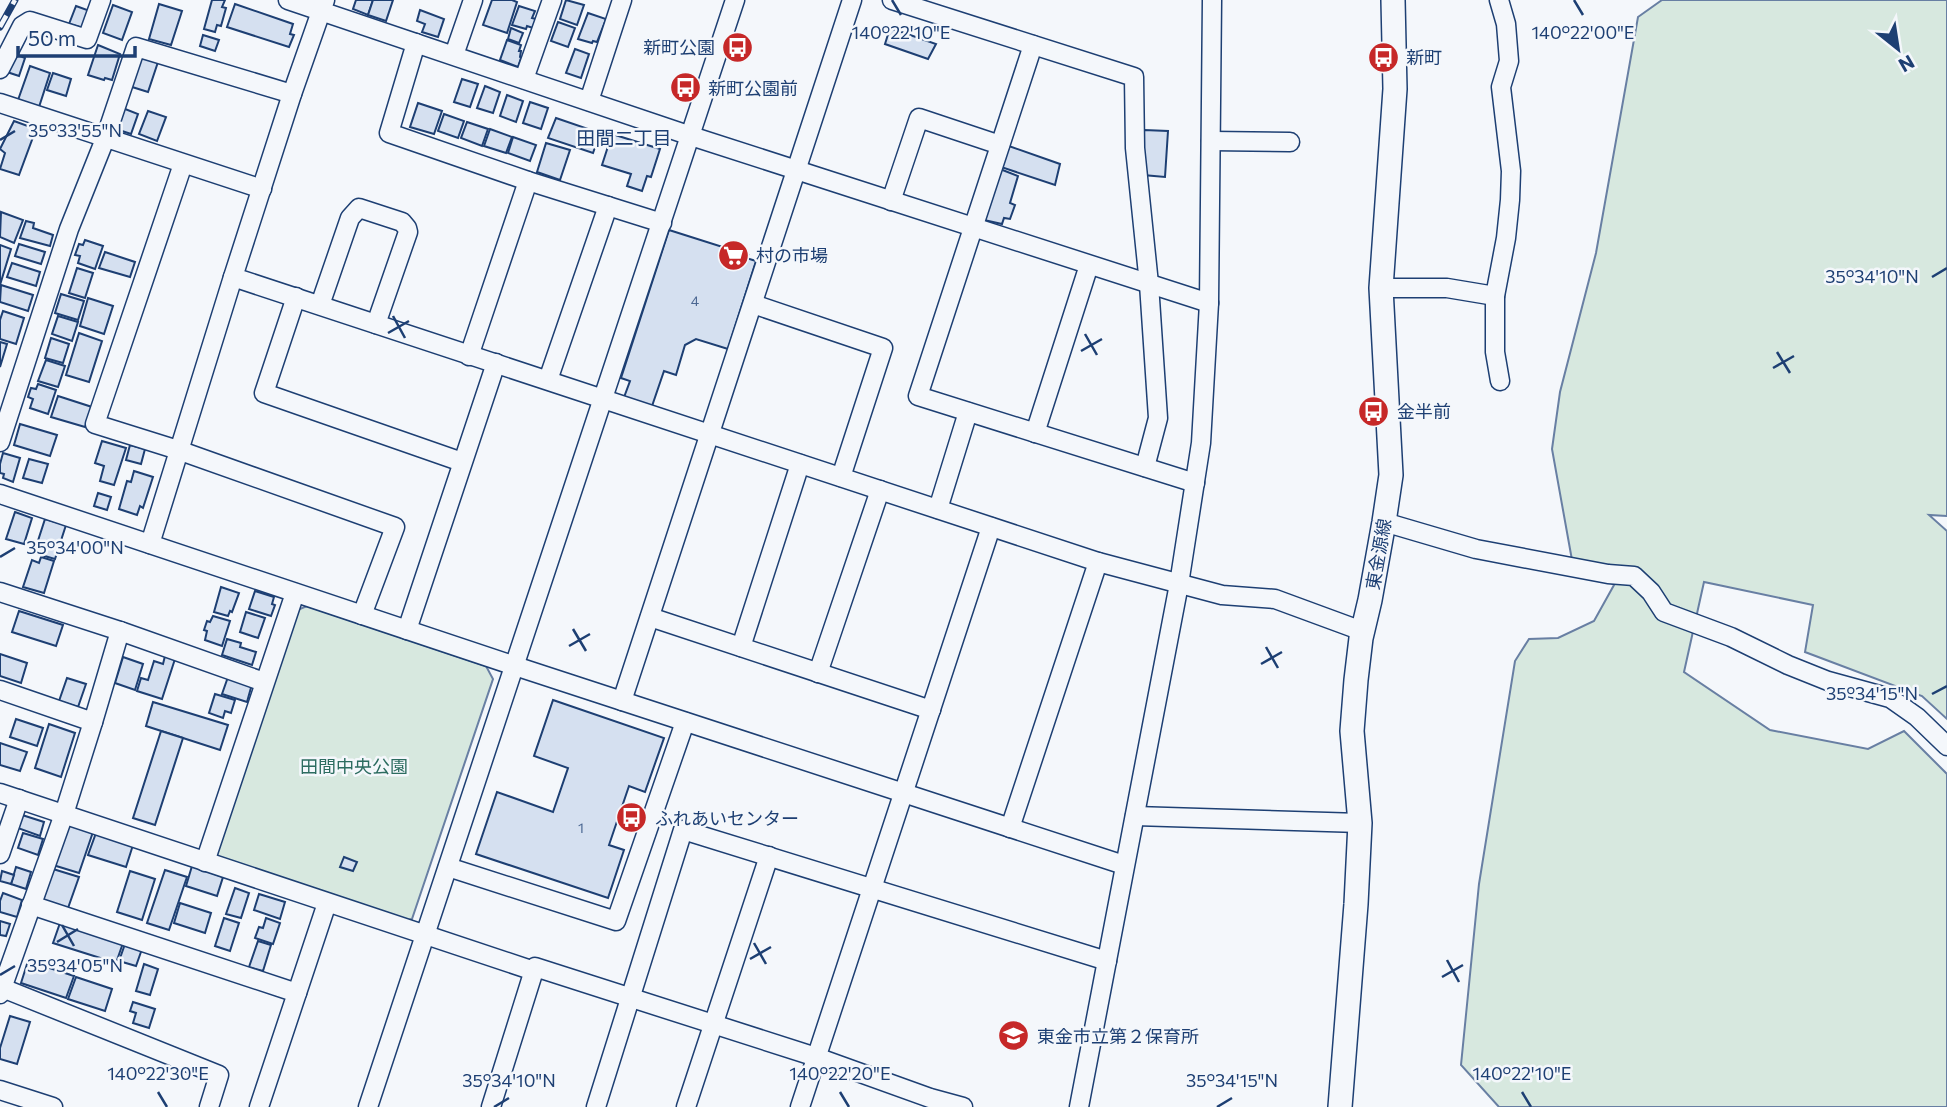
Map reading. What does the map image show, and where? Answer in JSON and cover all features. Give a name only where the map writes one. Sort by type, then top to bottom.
[{"type":"main road","name":"東金源線","points":[[1340,1107],[1360,823],[1352,731],[1356,680],[1362,631],[1370,600],[1391,475],[1381,289],[1395,89],[1393,0]]},
{"type":"street","points":[[0,69],[22,26],[30,21],[87,39],[101,0]]},
{"type":"street","points":[[288,0],[323,5],[416,43],[691,136],[1209,303]]},
{"type":"street","points":[[454,55],[473,0]]},
{"type":"street","points":[[524,79],[552,0]]},
{"type":"street","points":[[589,101],[622,0]]},
{"type":"street","points":[[368,1107],[735,0]]},
{"type":"street","points":[[622,701],[852,0]]},
{"type":"street","points":[[892,0],[1134,78],[1135,148],[1149,284],[1158,418],[1145,467]]},
{"type":"street","points":[[1079,1107],[1179,583],[1201,443],[1209,303],[1212,0]]},
{"type":"street","points":[[1499,0],[1506,24],[1509,61],[1502,88],[1511,171],[1506,238],[1495,296],[1495,352],[1500,381]]},
{"type":"street","points":[[150,544],[233,277],[323,5]]},
{"type":"street","points":[[416,43],[389,133],[662,223]]},
{"type":"street","points":[[1033,45],[918,397],[1195,483]]},
{"type":"street","points":[[0,442],[69,229],[106,139],[136,47],[292,94]]},
{"type":"street","points":[[0,103],[262,189]]},
{"type":"street","points":[[891,201],[919,118],[1000,145]]},
{"type":"street","points":[[1211,141],[1290,142]]},
{"type":"street","points":[[183,164],[94,424],[178,450],[394,527],[362,615]]},
{"type":"street","points":[[470,356],[528,181]]},
{"type":"street","points":[[548,380],[608,206]]},
{"type":"street","points":[[320,305],[354,212],[359,208],[402,222],[408,232],[376,324]]},
{"type":"street","points":[[1034,433],[1089,265]]},
{"type":"street","points":[[233,277],[1098,562],[1222,595],[1275,599],[1362,631]]},
{"type":"street","points":[[1381,289],[1447,288],[1495,296]]},
{"type":"street","points":[[296,297],[264,393],[463,462]]},
{"type":"street","points":[[753,304],[883,348],[841,477]]},
{"type":"street","points":[[407,630],[496,363]]},
{"type":"street","points":[[938,509],[968,412]]},
{"type":"street","points":[[741,647],[800,464]]},
{"type":"street","points":[[818,673],[880,490]]},
{"type":"street","points":[[0,494],[514,666],[1124,865]]},
{"type":"street","points":[[1384,522],[1476,549],[1608,574],[1634,576],[1651,593],[1664,612],[1731,637],[1828,681],[1890,698],[1917,717],[1947,746]]},
{"type":"street","points":[[800,1107],[991,527]]},
{"type":"street","points":[[1010,828],[1098,562]]},
{"type":"street","points":[[0,592],[264,682]]},
{"type":"street","points":[[205,862],[295,593]]},
{"type":"street","points":[[650,617],[931,710]]},
{"type":"street","points":[[120,631],[64,814],[1,989],[219,1075],[209,1107]]},
{"type":"street","points":[[0,691],[93,722]]},
{"type":"street","points":[[448,867],[617,921],[685,722]]},
{"type":"street","points":[[0,793],[534,971]]},
{"type":"street","points":[[0,854],[19,799]]},
{"type":"street","points":[[1135,816],[1360,823]]},
{"type":"street","points":[[596,1107],[683,830],[1107,961]]},
{"type":"street","points":[[686,1107],[769,856]]},
{"type":"street","points":[[259,1107],[327,903]]},
{"type":"street","points":[[31,905],[297,993]]},
{"type":"street","points":[[491,1107],[535,967],[816,1057],[929,1102],[962,1107]]},
{"type":"street","points":[[0,1090],[51,1107]]},
{"type":"green space","points":[[1662,0],[1947,0],[1947,516],[1929,515],[1947,531],[1947,719],[1922,696],[1805,652],[1813,605],[1704,582],[1684,672],[1770,730],[1868,749],[1904,731],[1947,774],[1947,1107],[1499,1107],[1461,1065],[1479,884],[1515,661],[1529,639],[1558,638],[1594,621],[1614,585],[1572,560],[1552,449],[1560,392],[1596,253],[1638,17]]},
{"type":"green space","name":"田間中央公園","points":[[307,606],[486,666],[493,679],[412,919],[405,921],[220,862],[216,852],[295,611]]},
{"type":"building","points":[[212,0],[225,0],[222,7],[226,8],[221,26],[217,25],[215,32],[204,29]]},
{"type":"building","points":[[356,0],[373,0],[368,15],[353,9]]},
{"type":"building","points":[[373,0],[393,0],[386,21],[368,15]]},
{"type":"building","points":[[492,0],[517,2],[507,33],[483,25]]},
{"type":"building","points":[[566,0],[584,5],[577,25],[560,19]]},
{"type":"building","points":[[159,4],[182,11],[171,45],[149,39]]},
{"type":"building","points":[[235,4],[293,24],[290,34],[294,35],[289,47],[227,27]]},
{"type":"building","points":[[113,5],[132,12],[122,40],[103,33]]},
{"type":"building","points":[[76,6],[90,11],[83,28],[69,24]]},
{"type":"building","points":[[519,6],[535,11],[532,18],[536,19],[533,28],[512,25]]},
{"type":"building","points":[[420,10],[444,19],[438,37],[422,32],[425,24],[417,21]]},
{"type":"building","points":[[588,13],[606,19],[597,42],[578,39]]},
{"type":"building","points":[[558,22],[575,28],[568,47],[551,41]]},
{"type":"building","points":[[511,28],[523,33],[519,43],[508,39]]},
{"type":"building","points":[[890,28],[936,44],[928,59],[885,44]]},
{"type":"building","points":[[203,35],[219,40],[215,51],[200,46]]},
{"type":"building","points":[[507,40],[521,45],[518,67],[500,60]]},
{"type":"building","points":[[98,45],[120,54],[112,80],[88,75]]},
{"type":"building","points":[[575,49],[589,54],[581,78],[566,73]]},
{"type":"building","points":[[13,53],[25,58],[19,76],[7,72]]},
{"type":"building","points":[[140,53],[159,59],[148,92],[129,86]]},
{"type":"building","points":[[30,66],[50,73],[39,107],[18,100]]},
{"type":"building","points":[[53,73],[71,79],[66,96],[47,90]]},
{"type":"building","points":[[462,79],[478,84],[470,107],[454,102]]},
{"type":"building","points":[[485,86],[500,92],[493,113],[477,108]]},
{"type":"building","points":[[507,95],[523,101],[516,122],[500,116]]},
{"type":"building","points":[[530,102],[548,108],[541,129],[523,123]]},
{"type":"building","points":[[418,103],[442,111],[434,134],[410,127]]},
{"type":"building","points":[[120,107],[138,114],[131,134],[113,128]]},
{"type":"building","points":[[148,111],[166,117],[157,141],[139,134]]},
{"type":"building","points":[[444,114],[464,121],[458,138],[438,131]]},
{"type":"building","points":[[556,118],[600,133],[593,153],[548,138]]},
{"type":"building","points":[[14,121],[36,129],[19,175],[0,169],[5,153],[0,149]]},
{"type":"building","points":[[467,122],[488,129],[482,146],[461,138]]},
{"type":"building","points":[[490,129],[512,137],[506,153],[484,146]]},
{"type":"building","points":[[1144,130],[1168,131],[1165,177],[1143,175]]},
{"type":"building","points":[[612,134],[660,149],[651,177],[647,176],[642,191],[627,186],[631,174],[602,165]]},
{"type":"building","points":[[513,137],[536,145],[530,161],[508,153]]},
{"type":"building","points":[[546,143],[570,150],[560,180],[537,172]]},
{"type":"building","points":[[1006,145],[1060,164],[1055,185],[998,166]]},
{"type":"building","points":[[1000,169],[1018,176],[1010,203],[1015,205],[1010,219],[1004,218],[1002,224],[984,220]]},
{"type":"building","points":[[1,212],[23,220],[14,243],[0,237]]},
{"type":"building","points":[[26,221],[34,223],[33,228],[53,235],[50,246],[20,238]]},
{"type":"building","points":[[669,230],[748,255],[746,258],[756,261],[728,349],[696,339],[685,345],[676,375],[664,371],[651,409],[623,400],[630,381],[621,378]]},
{"type":"building","points":[[85,240],[103,246],[95,269],[78,263],[80,256],[75,255],[79,244],[83,245]]},
{"type":"building","points":[[19,244],[45,252],[41,264],[15,256]]},
{"type":"building","points":[[0,245],[11,249],[0,285]]},
{"type":"building","points":[[105,252],[135,262],[130,277],[99,268]]},
{"type":"building","points":[[12,263],[40,272],[36,286],[7,277]]},
{"type":"building","points":[[77,268],[93,273],[85,298],[69,293]]},
{"type":"building","points":[[1,285],[33,295],[28,311],[0,302]]},
{"type":"building","points":[[61,294],[84,301],[78,320],[55,313]]},
{"type":"building","points":[[88,298],[113,306],[104,334],[80,326]]},
{"type":"building","points":[[3,311],[24,318],[16,344],[0,339]]},
{"type":"building","points":[[58,316],[78,322],[72,341],[52,334]]},
{"type":"building","points":[[79,333],[102,341],[89,382],[66,375]]},
{"type":"building","points":[[51,338],[69,344],[63,363],[45,358]]},
{"type":"building","points":[[0,342],[7,344],[0,367]]},
{"type":"building","points":[[46,360],[65,366],[58,387],[38,381]]},
{"type":"building","points":[[38,384],[56,390],[48,414],[30,408],[33,399],[28,397],[31,388],[36,389]]},
{"type":"building","points":[[58,396],[92,407],[85,427],[51,417]]},
{"type":"building","points":[[20,424],[57,435],[50,456],[14,445]]},
{"type":"building","points":[[102,441],[126,448],[114,485],[100,481],[104,466],[95,463]]},
{"type":"building","points":[[130,445],[145,449],[141,464],[126,460]]},
{"type":"building","points":[[3,453],[20,458],[13,482],[3,478],[4,474],[0,473]]},
{"type":"building","points":[[29,459],[48,464],[42,483],[23,478]]},
{"type":"building","points":[[134,471],[153,477],[143,508],[140,506],[137,515],[119,509],[127,481],[131,482]]},
{"type":"building","points":[[98,493],[111,497],[107,510],[94,506]]},
{"type":"building","points":[[15,512],[32,518],[24,544],[6,539]]},
{"type":"building","points":[[45,519],[66,525],[55,559],[34,553]]},
{"type":"building","points":[[41,557],[54,561],[44,593],[23,587],[32,560],[39,563]]},
{"type":"building","points":[[221,587],[239,593],[228,616],[214,612]]},
{"type":"building","points":[[255,591],[274,597],[272,604],[275,605],[271,616],[249,609]]},
{"type":"building","points":[[19,611],[63,625],[56,646],[12,632]]},
{"type":"building","points":[[246,612],[265,618],[258,638],[240,632]]},
{"type":"building","points":[[213,616],[230,621],[222,646],[205,640],[207,621],[210,622]]},
{"type":"building","points":[[227,639],[256,652],[252,665],[222,655]]},
{"type":"building","points":[[0,654],[27,663],[21,683],[0,676]]},
{"type":"building","points":[[165,656],[175,659],[162,699],[137,691],[141,678],[148,680],[154,661],[163,664]]},
{"type":"building","points":[[123,657],[143,664],[135,690],[115,683]]},
{"type":"building","points":[[228,677],[252,684],[247,702],[222,694]]},
{"type":"building","points":[[67,678],[86,684],[78,707],[59,701]]},
{"type":"building","points":[[215,694],[235,700],[231,713],[225,711],[223,718],[209,713]]},
{"type":"building","points":[[553,700],[664,738],[645,792],[629,786],[609,845],[624,850],[608,898],[476,854],[497,792],[553,812],[568,768],[534,756]]},
{"type":"building","points":[[153,702],[228,725],[220,750],[146,726]]},
{"type":"building","points":[[16,719],[43,728],[37,746],[10,737]]},
{"type":"building","points":[[49,724],[75,733],[61,777],[35,768]]},
{"type":"building","points":[[161,731],[183,738],[155,825],[133,818]]},
{"type":"building","points":[[0,743],[27,752],[20,771],[0,765]]},
{"type":"building","points":[[19,814],[44,822],[40,836],[15,827]]},
{"type":"building","points":[[67,824],[93,832],[79,873],[53,865]]},
{"type":"building","points":[[23,833],[43,839],[38,855],[18,848]]},
{"type":"building","points":[[96,833],[133,845],[126,867],[88,855]]},
{"type":"building","points":[[344,857],[357,862],[353,871],[340,867]]},
{"type":"building","points":[[192,866],[223,877],[217,896],[186,886]]},
{"type":"building","points":[[16,867],[31,872],[26,889],[11,884]]},
{"type":"building","points":[[53,869],[79,877],[68,908],[43,900]]},
{"type":"building","points":[[165,870],[187,877],[169,930],[147,923]]},
{"type":"building","points":[[2,871],[14,875],[11,884],[0,881]]},
{"type":"building","points":[[130,871],[155,879],[142,920],[117,912]]},
{"type":"building","points":[[235,888],[249,893],[241,918],[226,914]]},
{"type":"building","points":[[3,893],[22,900],[17,917],[0,912]]},
{"type":"building","points":[[259,894],[285,902],[280,919],[254,910]]},
{"type":"building","points":[[180,903],[211,913],[205,933],[174,923]]},
{"type":"building","points":[[224,918],[239,923],[230,951],[215,946]]},
{"type":"building","points":[[266,918],[280,923],[273,944],[255,938],[259,927],[263,928]]},
{"type":"building","points":[[0,921],[10,924],[6,936],[0,935]]},
{"type":"building","points":[[60,923],[123,943],[116,963],[53,943]]},
{"type":"building","points":[[258,941],[271,945],[263,971],[249,967]]},
{"type":"building","points":[[125,944],[142,949],[136,966],[119,961]]},
{"type":"building","points":[[28,961],[74,976],[66,998],[21,983]]},
{"type":"building","points":[[144,964],[158,969],[150,995],[136,991]]},
{"type":"building","points":[[76,977],[112,989],[105,1011],[68,999]]},
{"type":"building","points":[[133,1002],[155,1009],[149,1028],[133,1023],[136,1013],[130,1011]]},
{"type":"building","points":[[10,1016],[30,1022],[17,1064],[0,1059],[0,1048]]},
{"type":"railway","points":[[0,27],[15,0]]},
{"type":"place","name":"新町公園","points":[[738,47]]},
{"type":"place","name":"新町","points":[[1383,57]]},
{"type":"place","name":"新町公園前","points":[[685,88]]},
{"type":"place","name":"村の市場","points":[[733,255]]},
{"type":"place","name":"金半前","points":[[1374,411]]},
{"type":"place","name":"ふれあいセンター","points":[[632,818]]},
{"type":"place","name":"東金市立第２保育所","points":[[1014,1036]]},
{"type":"district","name":"田間二丁目","points":[[624,137]]}]
